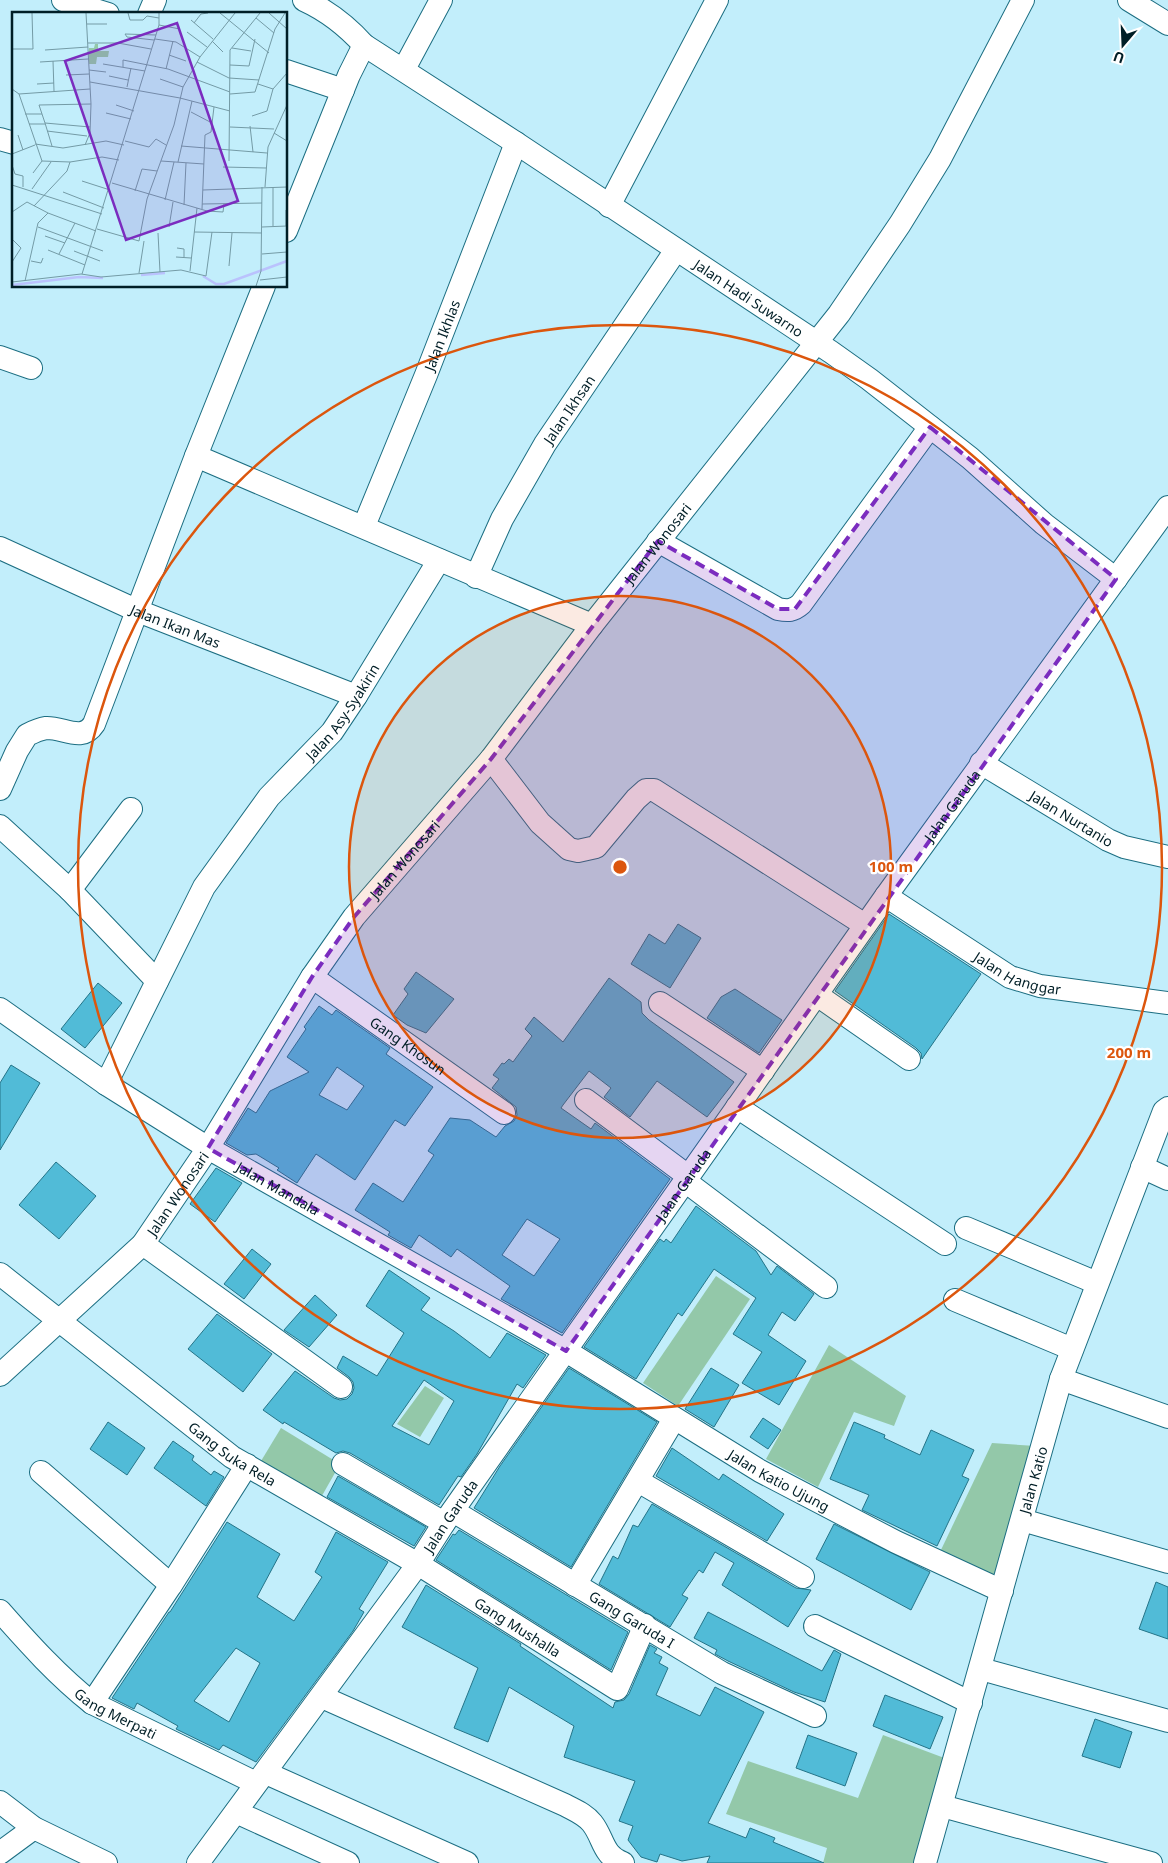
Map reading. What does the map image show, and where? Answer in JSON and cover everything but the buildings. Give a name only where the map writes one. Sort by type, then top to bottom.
[{"type":"street","points":[[63,0],[102,12]]},
{"type":"street","points":[[151,12],[155,0]]},
{"type":"street","name":"Jalan Hadi Suwarno","points":[[304,0],[347,26],[364,45],[404,69],[516,143],[869,379],[970,458],[1044,524],[1116,578]]},
{"type":"street","points":[[404,69],[441,0]]},
{"type":"street","points":[[609,206],[717,0]]},
{"type":"street","name":"Jalan Wonosari","points":[[0,1375],[144,1244],[208,1148],[312,977],[354,917],[491,759],[592,625],[839,314],[916,200],[957,129],[1023,0]]},
{"type":"street","points":[[1129,0],[1168,24]]},
{"type":"street","points":[[288,224],[343,90],[364,45]]},
{"type":"street","points":[[288,72],[343,90]]},
{"type":"street","name":"Jalan Ikhlas","points":[[364,526],[426,374],[516,143]]},
{"type":"street","name":"Jalan Ikhsan","points":[[476,577],[514,496],[545,444],[676,250]]},
{"type":"street","points":[[0,789],[27,734],[47,728],[78,733],[89,731],[102,704],[196,456],[263,288]]},
{"type":"street","points":[[0,357],[31,368]]},
{"type":"street","points":[[658,542],[778,609],[788,611],[794,609],[801,604],[930,427]]},
{"type":"street","points":[[196,456],[364,526],[476,577],[592,625]]},
{"type":"street","name":"Jalan Garuda","points":[[198,1863],[418,1564],[687,1178],[981,763],[1116,578],[1165,516]]},
{"type":"street","name":"Jalan Ikan Mas","points":[[0,548],[138,611],[356,696]]},
{"type":"street","name":"Jalan Asy-Syakirin","points":[[106,1084],[204,887],[269,797],[332,732],[439,560]]},
{"type":"street","points":[[491,759],[540,823],[570,849],[578,852],[596,847],[636,799],[646,790],[654,790],[866,925]]},
{"type":"street","name":"Jalan Nurtanio","points":[[981,763],[1108,840],[1131,849],[1168,857]]},
{"type":"street","points":[[70,890],[131,809]]},
{"type":"street","points":[[0,826],[70,890],[157,981]]},
{"type":"street","name":"Jalan Hanggar","points":[[886,896],[1010,977],[1040,986],[1168,1003]]},
{"type":"street","name":"Gang Khosun","points":[[312,977],[504,1113]]},
{"type":"street","points":[[817,995],[909,1059]]},
{"type":"street","points":[[660,1003],[763,1071]]},
{"type":"street","name":"Jalan Mandala","points":[[0,1009],[106,1084],[208,1148],[566,1351]]},
{"type":"street","points":[[586,1100],[826,1287]]},
{"type":"street","points":[[737,1107],[945,1244]]},
{"type":"street","name":"Jalan Katio","points":[[925,1863],[1061,1379],[1164,1111],[1168,1108]]},
{"type":"street","points":[[1142,1167],[1168,1179]]},
{"type":"street","points":[[966,1228],[1097,1283]]},
{"type":"street","points":[[144,1244],[341,1387]]},
{"type":"street","name":"Gang Suka Rela","points":[[0,1274],[232,1456],[418,1564]]},
{"type":"street","points":[[954,1300],[1072,1349]]},
{"type":"street","name":"Jalan Katio Ujung","points":[[566,1351],[760,1471],[896,1542],[1002,1591]]},
{"type":"street","points":[[1061,1379],[1168,1417]]},
{"type":"street","points":[[574,1584],[674,1419]]},
{"type":"street","name":"Gang Garuda I","points":[[342,1464],[449,1517],[574,1584],[722,1673],[816,1716]]},
{"type":"street","points":[[92,1703],[171,1586],[247,1465]]},
{"type":"street","points":[[41,1472],[171,1586]]},
{"type":"street","points":[[638,1481],[802,1578]]},
{"type":"street","points":[[1022,1520],[1168,1562]]},
{"type":"street","name":"Gang Mushalla","points":[[418,1564],[617,1689],[645,1626]]},
{"type":"street","name":"Gang Merpati","points":[[0,1611],[72,1688],[92,1703],[261,1778],[467,1863]]},
{"type":"street","points":[[815,1626],[971,1702]]},
{"type":"street","points":[[981,1669],[1168,1721]]},
{"type":"street","points":[[322,1697],[581,1813],[597,1831],[606,1851],[615,1860],[623,1863]]},
{"type":"street","points":[[0,1802],[34,1828],[106,1863]]},
{"type":"street","points":[[942,1806],[1151,1863]]},
{"type":"street","points":[[236,1812],[348,1863]]},
{"type":"street","points":[[0,1853],[34,1828]]},
{"type":"highlighted area","points":[[930,427],[1116,579],[566,1351],[208,1148],[312,977],[354,917],[491,759],[658,541],[778,609],[795,609]]},
{"type":"green space","points":[[716,1276],[750,1299],[678,1406],[643,1383]]},
{"type":"green space","points":[[829,1345],[906,1396],[894,1426],[854,1412],[818,1487],[766,1459]]},
{"type":"green space","points":[[425,1386],[444,1398],[420,1437],[397,1424]]},
{"type":"green space","points":[[281,1428],[340,1464],[319,1501],[258,1466]]},
{"type":"green space","points":[[992,1443],[1036,1446],[998,1576],[990,1576],[940,1552]]},
{"type":"green space","points":[[883,1735],[947,1759],[915,1863],[823,1863],[827,1848],[726,1814],[748,1761],[858,1798]]}]
